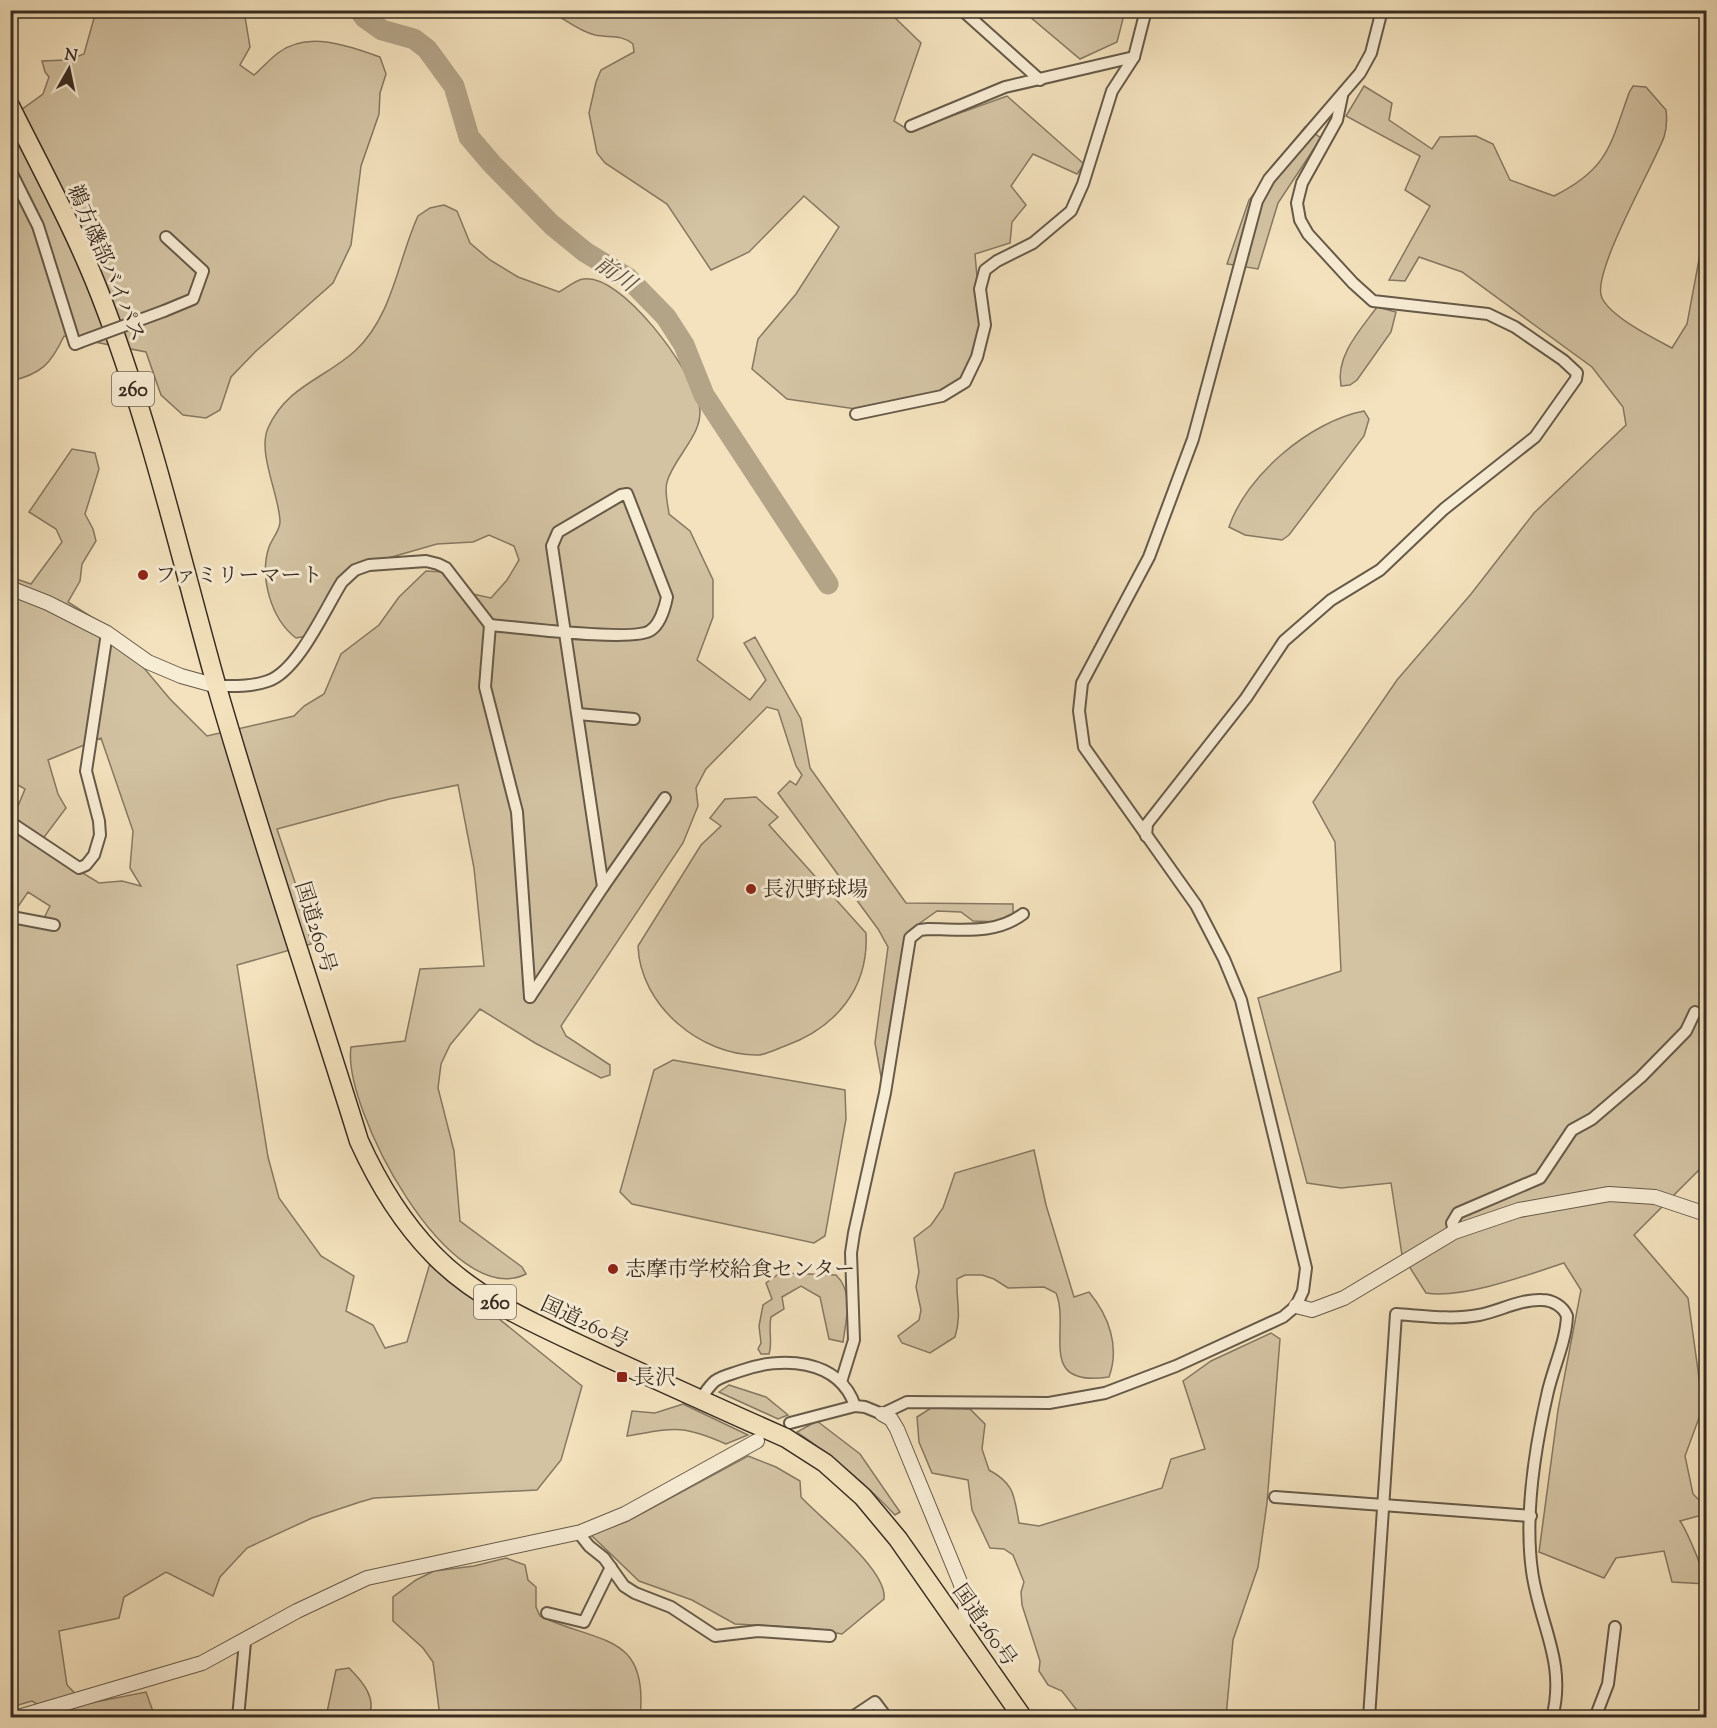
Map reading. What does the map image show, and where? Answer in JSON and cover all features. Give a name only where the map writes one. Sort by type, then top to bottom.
[{"type":"highway","name":"鵜方磯部バイパス","points":[[10,106],[67,217],[113,330],[154,454],[217,686]]},
{"type":"highway","name":"国道260号","points":[[217,686],[359,1141],[376,1177],[404,1222],[435,1256],[482,1294],[533,1323],[786,1438],[825,1463],[863,1497],[898,1539],[1023,1718]]},
{"type":"street","points":[[962,10],[1040,80]]},
{"type":"street","points":[[856,414],[942,396],[965,382],[977,357],[985,325],[980,289],[985,270],[997,261],[1033,243],[1071,211],[1083,184],[1113,91],[1134,57],[1146,10]]},
{"type":"street","points":[[882,1414],[907,1402],[1049,1403],[1105,1393],[1268,1326],[1296,1306],[1306,1280],[1306,1269],[1241,1000],[1196,905],[1084,747],[1079,711],[1083,683],[1149,557],[1166,516],[1209,384],[1257,201],[1269,179],[1360,73],[1371,53],[1382,10]]},
{"type":"street","points":[[911,126],[1005,87],[1134,57]]},
{"type":"street","points":[[1146,836],[1147,824],[1246,698],[1284,641],[1331,600],[1380,570],[1444,509],[1535,437],[1576,379],[1577,374],[1563,360],[1515,327],[1488,314],[1373,301],[1353,283],[1308,234],[1300,220],[1297,203],[1302,183],[1337,120],[1343,93]]},
{"type":"street","points":[[10,170],[38,226],[75,344],[193,299],[203,271],[166,237]]},
{"type":"street","points":[[490,625],[566,632],[637,636],[651,630],[665,607],[664,588],[627,495],[621,495],[576,521],[554,538],[552,546],[566,632],[603,887]]},
{"type":"street","points":[[10,588],[107,633],[148,662],[181,676],[217,686],[253,685],[277,677],[295,658],[342,582],[355,570],[369,565],[426,561],[446,568],[490,625],[485,687],[517,812],[530,997],[665,798]]},
{"type":"street","points":[[10,822],[79,868],[86,865],[94,855],[100,835],[99,820],[86,765],[94,729],[107,633]]},
{"type":"street","points":[[578,714],[634,719]]},
{"type":"street","points":[[10,914],[17,918],[54,925]]},
{"type":"street","points":[[841,1382],[854,1340],[851,1252],[885,1093],[910,938],[920,930],[928,929],[993,929],[1012,922],[1023,914]]},
{"type":"street","points":[[1455,1232],[1452,1223],[1458,1213],[1540,1178],[1572,1130],[1592,1119],[1641,1077],[1686,1031],[1695,1012]]},
{"type":"street","points":[[1296,1306],[1312,1310],[1344,1298],[1455,1232],[1519,1210],[1609,1194],[1655,1197],[1707,1214]]},
{"type":"street","points":[[1369,1718],[1396,1314],[1441,1318],[1479,1315],[1529,1300],[1553,1302],[1565,1310],[1566,1326],[1543,1414],[1531,1516],[1530,1550],[1535,1589],[1557,1669],[1558,1686],[1552,1718]]},
{"type":"street","points":[[700,1400],[713,1382],[721,1378],[747,1368],[783,1361],[816,1367],[841,1382],[850,1391],[855,1406]]},
{"type":"street","points":[[790,1423],[855,1406],[866,1407],[891,1419],[966,1599],[966,1618],[960,1630]]},
{"type":"street","points":[[15,1718],[202,1663],[245,1642],[297,1611],[367,1578],[578,1532],[625,1514],[757,1441]]},
{"type":"street","points":[[1275,1497],[1531,1516]]},
{"type":"street","points":[[578,1532],[611,1567],[624,1586],[635,1593],[671,1607],[715,1636],[758,1631],[830,1636]]},
{"type":"street","points":[[547,1613],[584,1622],[611,1567]]},
{"type":"street","points":[[1595,1718],[1608,1684],[1615,1628]]},
{"type":"street","points":[[238,1718],[245,1642]]},
{"type":"street","points":[[851,1718],[874,1702],[887,1718]]},
{"type":"shaded area","points":[[96,11],[244,11],[250,47],[240,65],[254,75],[275,55],[290,46],[315,41],[355,48],[380,57],[386,74],[380,93],[379,114],[361,166],[351,245],[333,283],[255,352],[231,377],[220,410],[206,418],[183,415],[161,395],[146,352],[64,336],[44,366],[30,375],[11,381],[10,118],[43,94],[49,77],[42,61],[67,60],[84,54]]},
{"type":"shaded area","points":[[558,11],[893,11],[891,14],[921,43],[894,121],[910,131],[1007,96],[1084,164],[1077,174],[1033,154],[1011,186],[1026,205],[1012,222],[1010,243],[975,254],[981,323],[974,357],[962,380],[941,393],[856,409],[787,399],[752,369],[758,339],[796,294],[839,227],[804,196],[749,252],[711,270],[667,204],[605,163],[597,153],[589,113],[596,82],[601,70],[634,52],[633,44],[620,38],[586,32],[560,17]]},
{"type":"shaded area","points":[[1023,11],[1125,11],[1117,42],[1080,59]]},
{"type":"shaded area","points":[[1364,86],[1392,103],[1389,120],[1432,149],[1440,137],[1476,136],[1493,144],[1510,180],[1554,196],[1586,176],[1596,166],[1611,142],[1633,86],[1646,87],[1666,110],[1666,130],[1605,267],[1601,286],[1602,298],[1623,320],[1672,348],[1687,324],[1706,222],[1706,1166],[1702,1167],[1634,1235],[1688,1298],[1703,1407],[1685,1456],[1693,1494],[1706,1507],[1706,1514],[1680,1521],[1695,1551],[1706,1584],[1672,1582],[1664,1551],[1616,1558],[1604,1578],[1539,1552],[1558,1410],[1581,1290],[1564,1263],[1458,1293],[1426,1293],[1402,1255],[1391,1183],[1341,1188],[1307,1183],[1258,998],[1341,971],[1335,842],[1313,802],[1397,680],[1471,594],[1534,513],[1626,425],[1623,407],[1592,367],[1462,272],[1419,257],[1405,281],[1389,280],[1430,206],[1405,190],[1420,156],[1346,116]]},
{"type":"shaded area","points":[[1305,127],[1321,138],[1278,203],[1258,269],[1227,264],[1249,200]]},
{"type":"shaded area","points":[[444,205],[457,211],[470,243],[490,260],[518,277],[559,292],[583,279],[599,281],[616,291],[653,326],[683,369],[699,404],[698,425],[671,472],[666,490],[669,514],[690,531],[713,580],[713,617],[697,660],[750,700],[766,680],[744,643],[755,637],[801,719],[810,768],[906,903],[1013,904],[1013,917],[999,922],[973,921],[961,912],[937,911],[909,931],[882,1082],[875,1043],[888,947],[878,929],[778,793],[790,781],[796,785],[802,775],[796,766],[778,710],[767,707],[706,769],[696,788],[698,806],[683,843],[561,1026],[566,1036],[610,1065],[610,1075],[601,1078],[535,1043],[480,1009],[450,1045],[441,1064],[438,1088],[454,1151],[460,1221],[522,1267],[526,1274],[496,1278],[465,1263],[435,1235],[407,1198],[382,1156],[364,1114],[353,1076],[351,1047],[405,1041],[420,969],[484,966],[474,868],[458,785],[389,799],[277,829],[302,903],[311,944],[237,965],[268,1157],[279,1198],[321,1256],[354,1276],[346,1311],[373,1325],[385,1348],[407,1342],[430,1263],[582,1386],[561,1460],[537,1490],[374,1498],[312,1518],[247,1548],[220,1577],[213,1596],[166,1572],[124,1597],[119,1618],[59,1631],[67,1685],[85,1704],[146,1692],[155,1717],[59,1717],[32,1701],[11,1707],[11,922],[40,926],[50,906],[28,892],[15,911],[11,908],[11,829],[99,883],[122,881],[141,886],[130,868],[133,831],[101,738],[48,760],[58,794],[66,808],[42,840],[13,818],[25,789],[11,781],[11,577],[31,584],[62,542],[56,529],[29,512],[72,449],[95,453],[99,469],[85,514],[96,541],[82,564],[80,581],[68,602],[112,630],[170,699],[207,736],[294,716],[304,706],[324,694],[341,654],[379,625],[399,597],[426,571],[444,572],[459,591],[491,598],[507,580],[519,560],[514,546],[489,535],[473,542],[437,544],[350,569],[338,579],[328,604],[307,636],[296,638],[287,630],[274,609],[269,597],[265,571],[269,547],[280,522],[265,450],[268,428],[285,402],[307,384],[343,361],[368,337],[386,304],[418,216],[430,208]]},
{"type":"shaded area","points":[[1377,307],[1396,312],[1391,332],[1357,380],[1350,385],[1341,386],[1340,375],[1346,354],[1357,334]]},
{"type":"shaded area","points":[[1364,411],[1369,419],[1364,436],[1289,535],[1282,540],[1245,535],[1229,527],[1250,488],[1283,453],[1302,438],[1323,426]]},
{"type":"shaded area","name":"長沢野球場","points":[[756,797],[778,817],[769,825],[866,933],[862,972],[845,1004],[819,1029],[803,1038],[759,1055],[737,1053],[715,1047],[695,1037],[677,1023],[649,988],[641,968],[638,946],[701,845],[721,826],[710,818],[725,799]]},
{"type":"shaded area","points":[[673,1060],[845,1090],[846,1119],[825,1236],[814,1243],[632,1204],[620,1192],[654,1070]]},
{"type":"shaded area","points":[[1034,1150],[1046,1205],[1074,1297],[1089,1292],[1102,1311],[1111,1332],[1113,1354],[1109,1377],[1086,1378],[1072,1374],[1064,1365],[1060,1353],[1060,1307],[1056,1293],[1044,1287],[1008,1288],[982,1275],[965,1275],[957,1279],[958,1314],[955,1337],[930,1353],[902,1343],[898,1336],[919,1320],[921,1310],[916,1287],[919,1272],[914,1238],[931,1225],[943,1208],[955,1173]]},
{"type":"shaded area","points":[[780,1273],[836,1275],[842,1282],[847,1298],[843,1342],[829,1339],[820,1297],[801,1286],[782,1297],[784,1309],[771,1317],[769,1354],[761,1354],[758,1349],[761,1343],[759,1326],[763,1305],[772,1299],[766,1283]]},
{"type":"shaded area","points":[[1271,1333],[1280,1339],[1267,1503],[1258,1567],[1233,1640],[1226,1717],[1082,1717],[1062,1691],[1048,1685],[1039,1671],[1040,1661],[1022,1605],[1021,1592],[1024,1582],[1013,1555],[1004,1549],[990,1548],[972,1510],[968,1480],[932,1473],[919,1442],[917,1417],[931,1408],[970,1409],[985,1424],[982,1449],[989,1470],[1009,1486],[1019,1523],[1039,1526],[1162,1488],[1171,1459],[1205,1449],[1183,1381],[1211,1361]]},
{"type":"shaded area","points":[[729,1385],[766,1397],[788,1415],[778,1419],[719,1392]]},
{"type":"shaded area","points":[[683,1404],[748,1435],[726,1444],[698,1433],[677,1429],[627,1436],[632,1411],[655,1413]]},
{"type":"shaded area","points":[[817,1421],[860,1454],[900,1512],[895,1515],[849,1471],[797,1432]]},
{"type":"shaded area","points":[[748,1456],[776,1467],[800,1481],[801,1497],[865,1560],[882,1587],[884,1599],[842,1634],[808,1628],[735,1624],[692,1600],[639,1581],[591,1535],[628,1521]]},
{"type":"shaded area","points":[[506,1558],[525,1565],[528,1580],[536,1587],[536,1607],[540,1616],[600,1638],[615,1645],[628,1655],[636,1669],[641,1689],[640,1717],[440,1717],[433,1662],[423,1648],[393,1621],[393,1597],[416,1580],[434,1571],[474,1566]]},
{"type":"shaded area","points":[[349,1668],[363,1684],[370,1697],[371,1710],[368,1717],[326,1717],[336,1670]]},
{"type":"waterway","name":"前川","points":[[359,10],[365,18],[382,30],[414,39],[427,49],[454,86],[469,137],[492,164],[552,225],[585,252],[628,278],[666,317],[684,345],[704,395],[828,584]]},
{"type":"place","name":"ファミリーマート","points":[[143,575]]},
{"type":"place","name":"長沢野球場","points":[[751,889]]},
{"type":"place","name":"志摩市学校給食センター","points":[[613,1269]]},
{"type":"place","name":"長沢","points":[[622,1377]]}]
